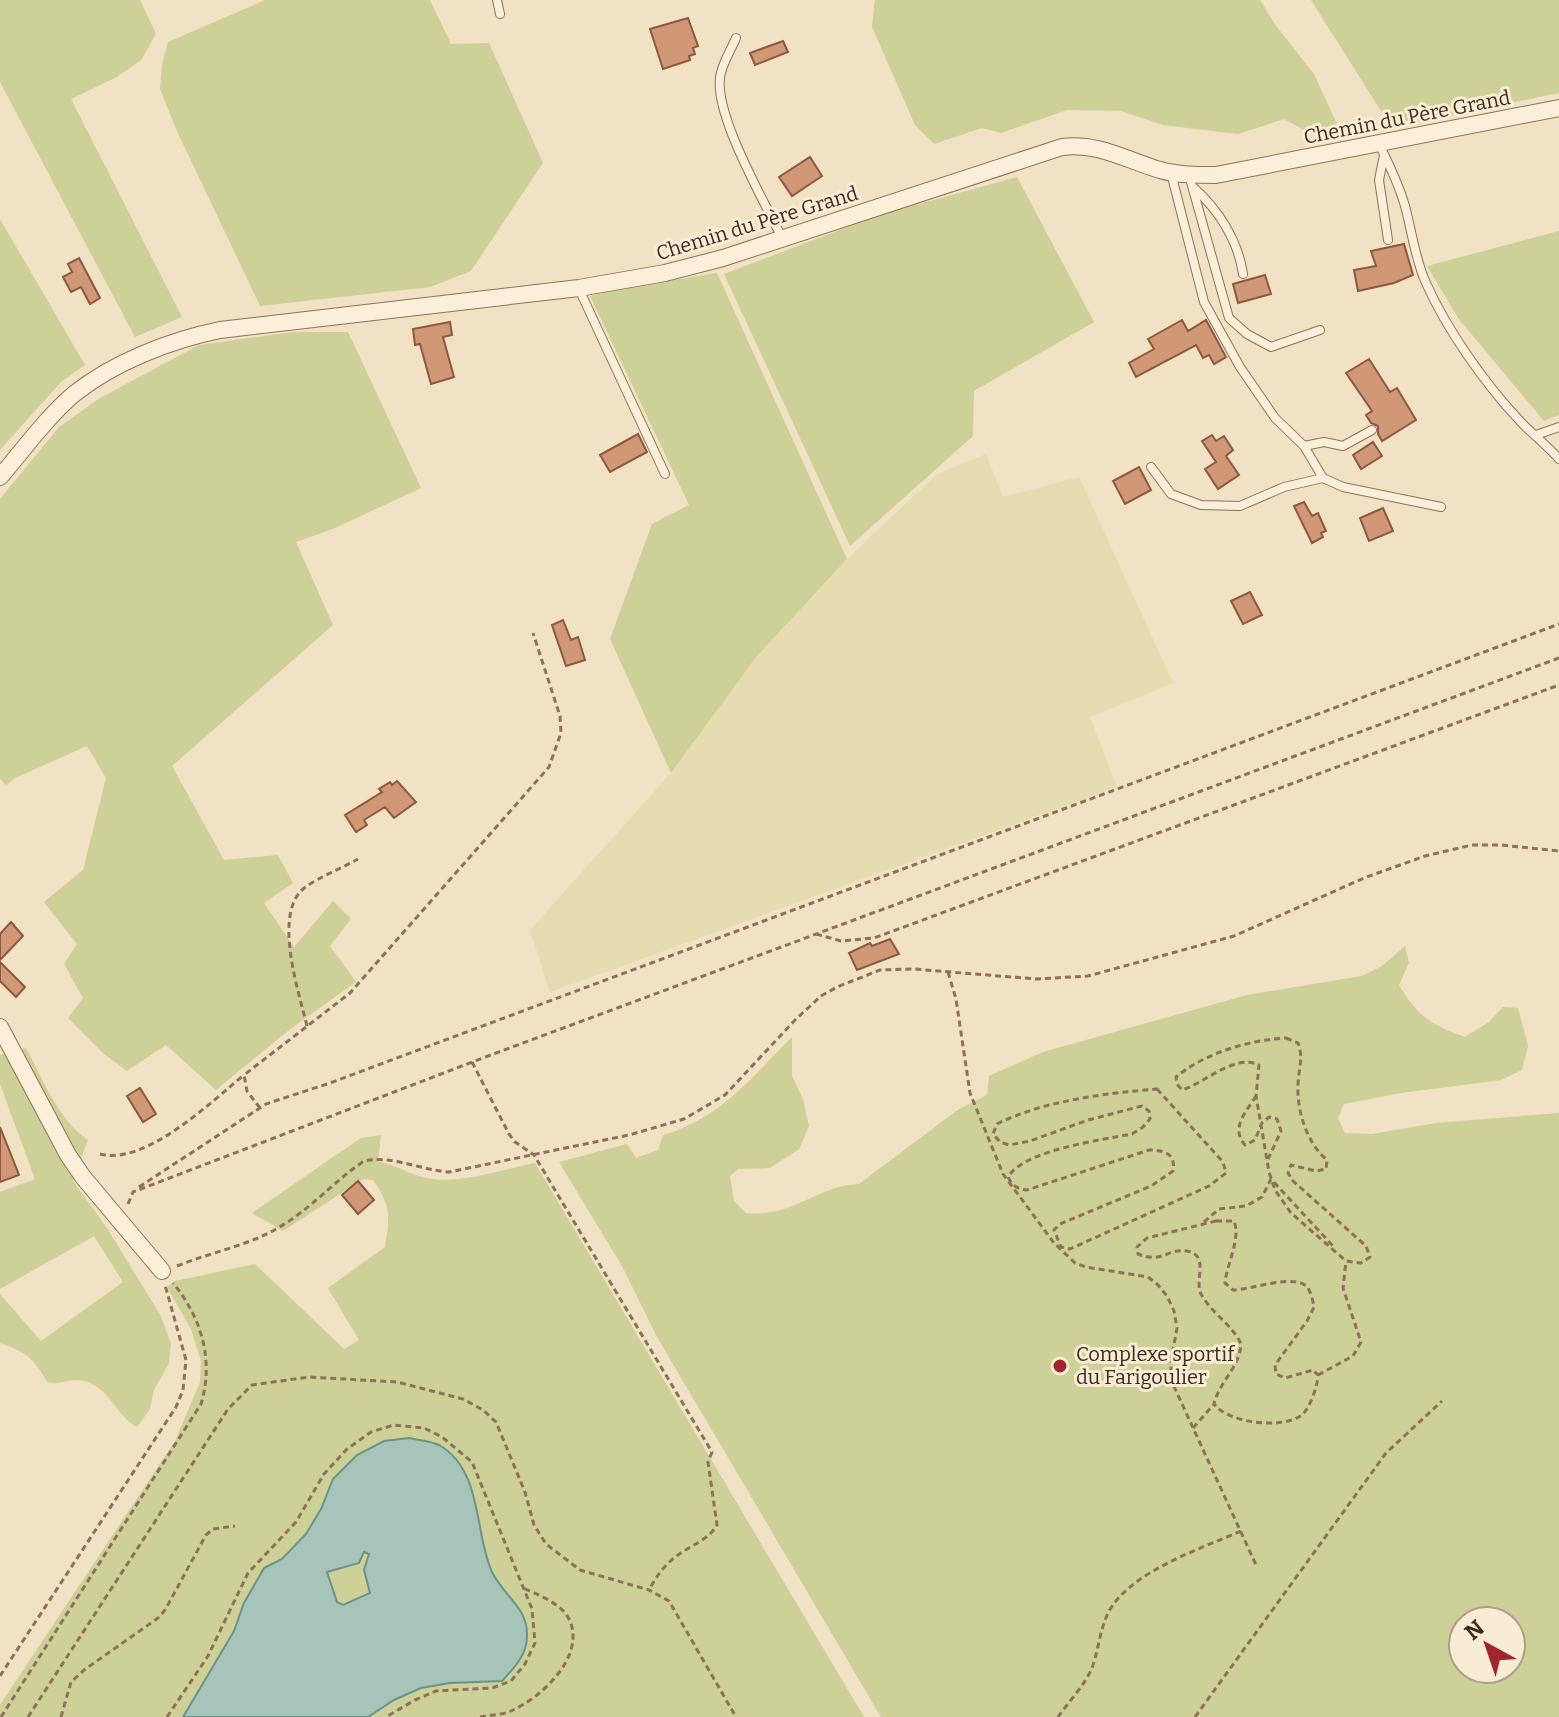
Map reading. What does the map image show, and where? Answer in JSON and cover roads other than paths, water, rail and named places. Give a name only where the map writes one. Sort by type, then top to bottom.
[{"type":"street","name":"Chemin du Père Grand","points":[[0,477],[75,394],[112,370],[192,336],[220,330],[579,288],[665,273],[782,239],[1062,147],[1077,145],[1097,148],[1190,181],[1382,149],[1559,108]]},
{"type":"street","points":[[0,1027],[68,1155],[162,1271]]},
{"type":"lane","points":[[497,0],[500,14]]},
{"type":"lane","points":[[736,38],[720,76],[721,100],[730,128],[782,239]]},
{"type":"lane","points":[[1382,149],[1379,180],[1388,240]]},
{"type":"lane","points":[[1382,149],[1399,187],[1414,248],[1433,295],[1485,377],[1521,422],[1559,459]]},
{"type":"lane","points":[[1171,172],[1204,302],[1240,367],[1275,418],[1304,446],[1323,478],[1343,487],[1441,507]]},
{"type":"lane","points":[[1190,181],[1225,225],[1241,259],[1243,274]]},
{"type":"lane","points":[[1190,181],[1229,318],[1247,334],[1271,347],[1320,330]]},
{"type":"lane","points":[[579,288],[665,474]]},
{"type":"lane","points":[[1536,435],[1559,427]]},
{"type":"lane","points":[[1304,446],[1324,442],[1343,446],[1372,430]]},
{"type":"lane","points":[[1151,467],[1171,494],[1201,505],[1240,506],[1284,487],[1323,478]]},
{"type":"water","points":[[409,1438],[439,1445],[453,1456],[463,1470],[475,1503],[492,1572],[519,1609],[526,1625],[527,1641],[515,1666],[502,1681],[450,1683],[421,1688],[394,1700],[368,1717],[183,1717],[234,1631],[244,1603],[264,1568],[282,1559],[306,1534],[321,1509],[333,1479],[357,1455],[384,1441]],"holes":[[[364,1552],[369,1554],[364,1570],[370,1593],[343,1605],[337,1602],[327,1572],[359,1563]]]},
{"type":"place","name":"Complexe sportif du Farigoulier","points":[[1060,1366]]}]
